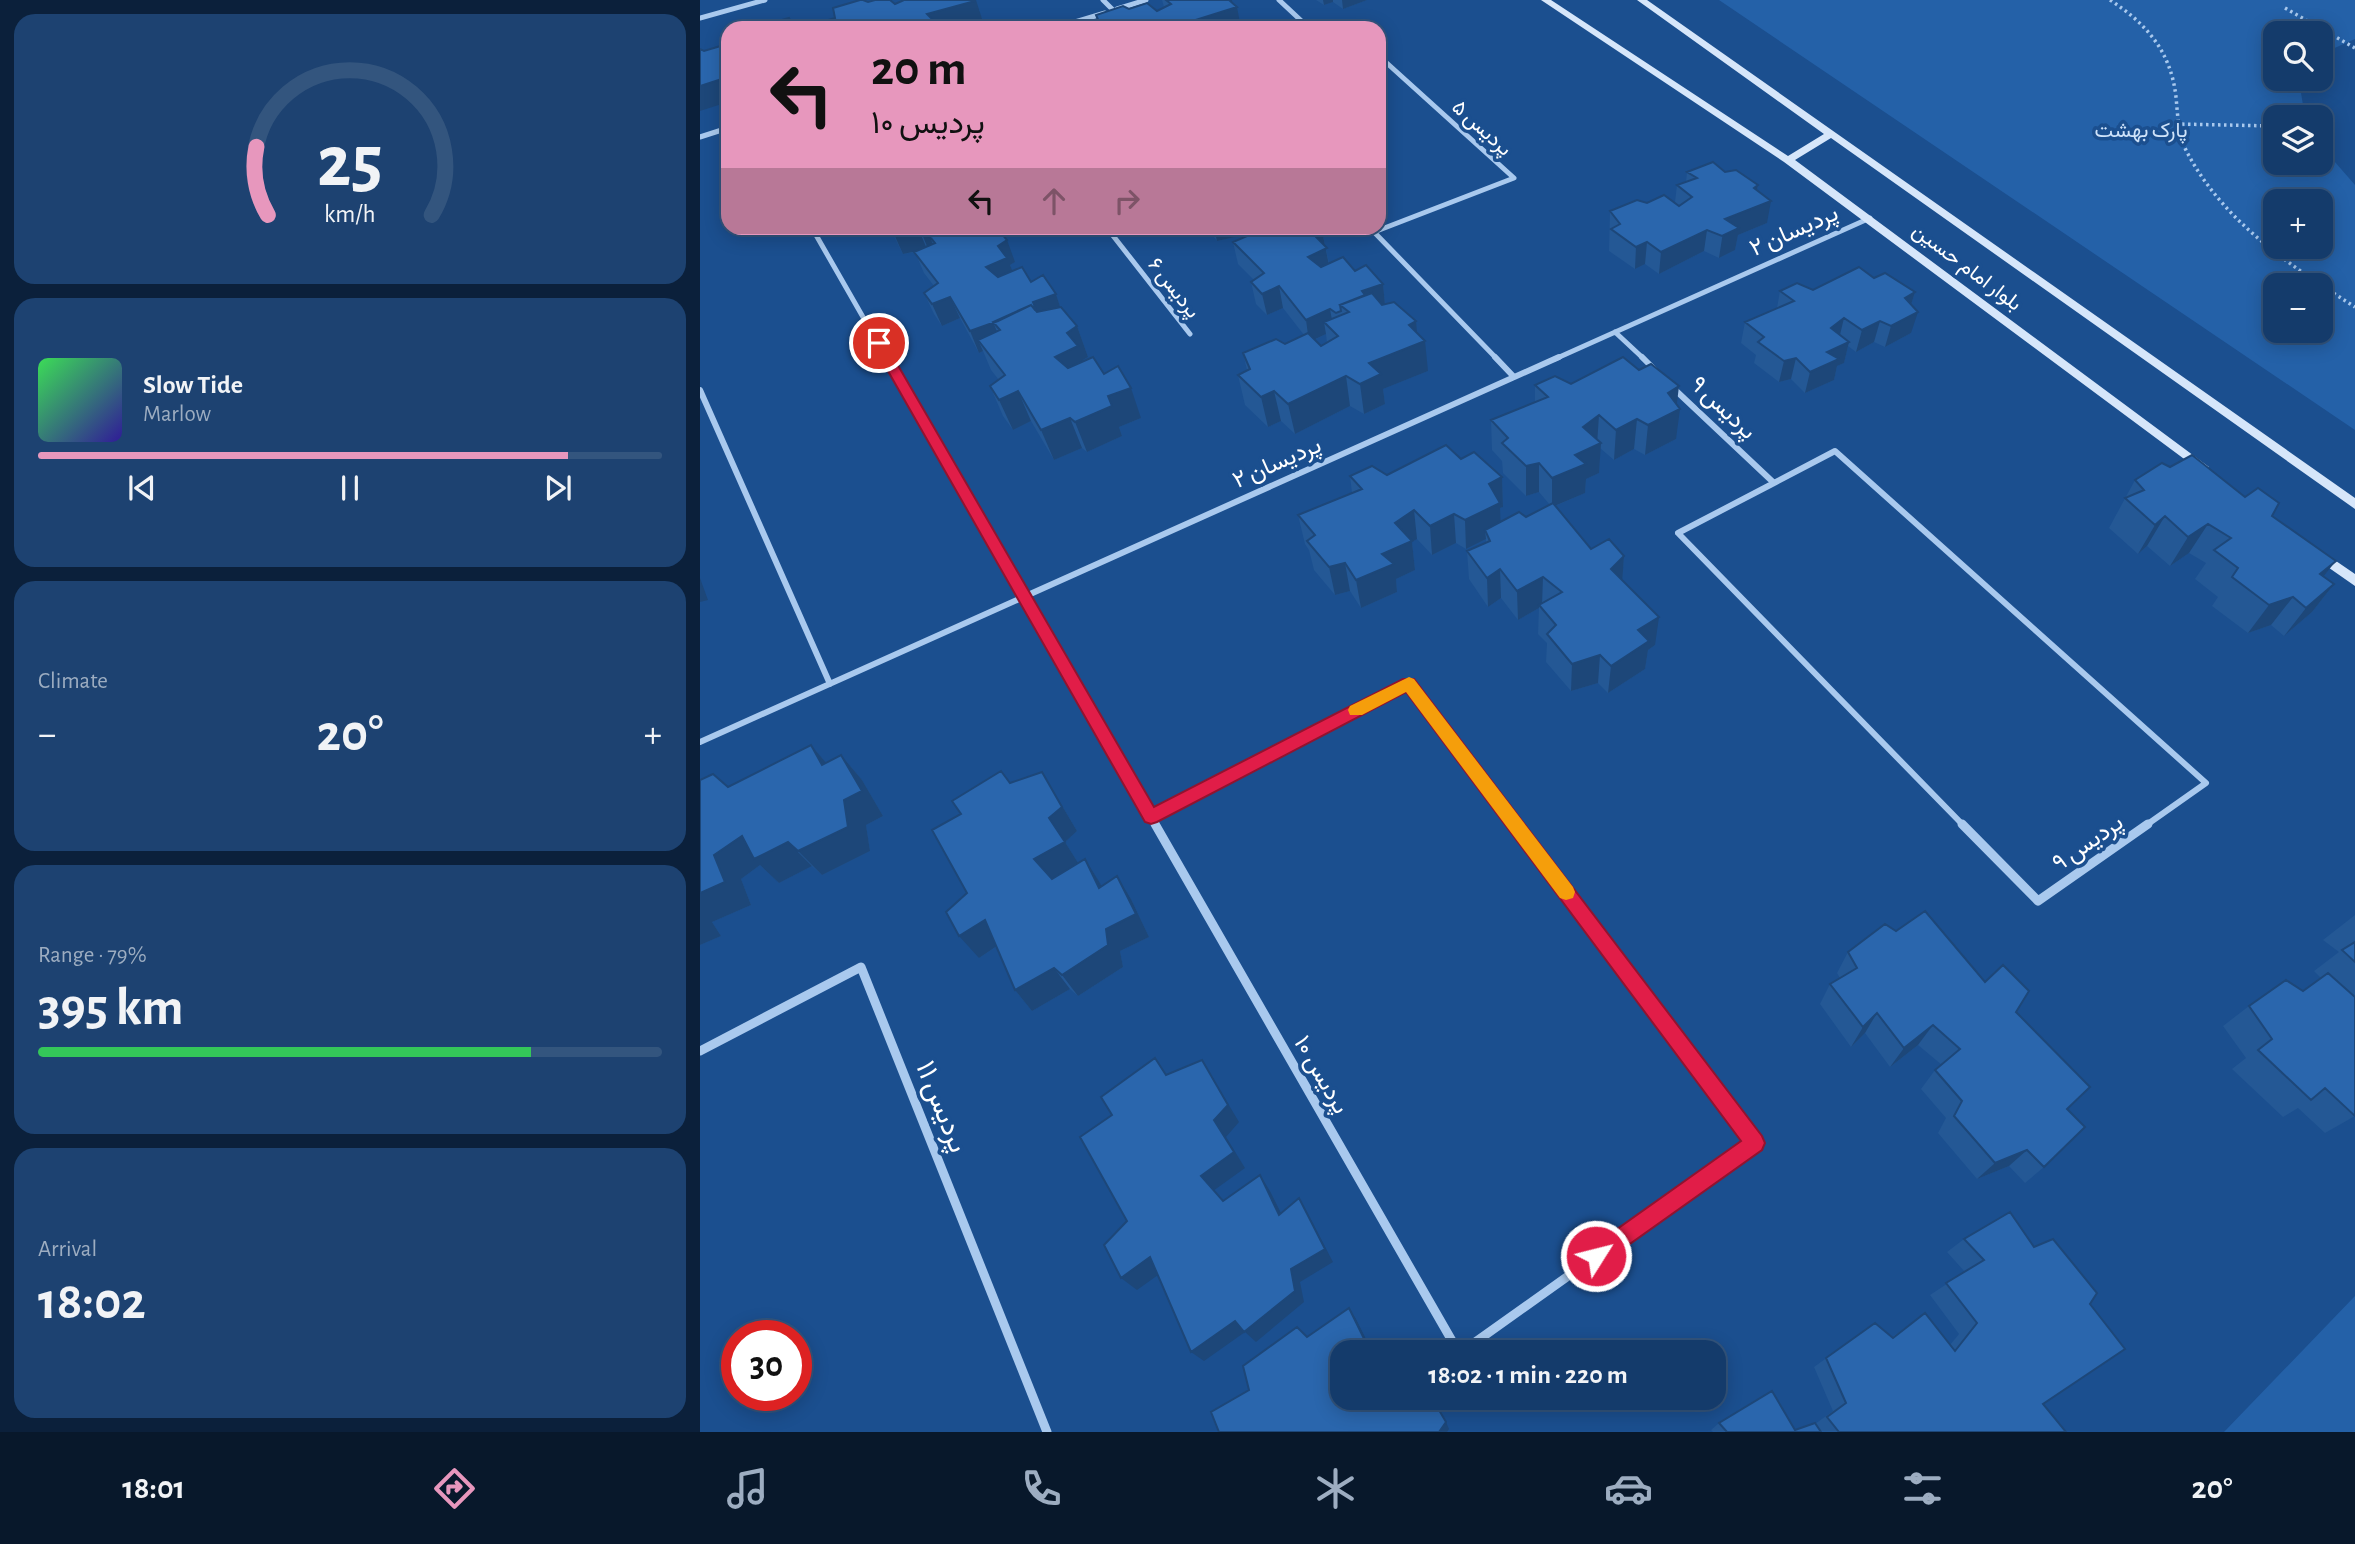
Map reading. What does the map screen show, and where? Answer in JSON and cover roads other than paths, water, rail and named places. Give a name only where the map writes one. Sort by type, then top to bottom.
[{"type":"main road","name":"بلوار امام حسین","points":[[1545,0],[1788,160],[1870,218],[2212,474]]},
{"type":"main road","name":"بلوار امام حسین","points":[[1641,0],[2355,504]]},
{"type":"main road","points":[[1788,160],[1831,134]]},
{"type":"main road","points":[[2311,548],[2355,581]]},
{"type":"street","points":[[700,18],[765,0]]},
{"type":"street","points":[[1103,0],[1112,10]]},
{"type":"street","points":[[1077,21],[1146,0]]},
{"type":"street","points":[[1279,0],[1302,21]]},
{"type":"street","name":"پردیس ۵","points":[[1386,62],[1514,178],[1386,225]]},
{"type":"street","points":[[700,137],[721,130]]},
{"type":"street","name":"پردیسان ۲","points":[[700,742],[1870,218]]},
{"type":"street","name":"پردیس ۱۰","points":[[817,235],[1452,1340]]},
{"type":"street","name":"پردیس ۶","points":[[1112,235],[1190,334]]},
{"type":"street","name":"پردیس ۵","points":[[1376,235],[1514,377]]},
{"type":"street","name":"پردیس ۹","points":[[1615,332],[1774,483]]},
{"type":"street","points":[[700,390],[830,684]]},
{"type":"street","name":"پردیس ۹","points":[[1835,451],[2206,783],[2038,901],[1678,533],[1774,483],[1835,451]]},
{"type":"street","name":"پردیس ۱۰","points":[[1151,817],[1409,683],[1755,1143],[1477,1340]]},
{"type":"street","name":"پردیس ۱۱","points":[[700,1051],[861,967],[1047,1432]]},
{"type":"park label","name":"پارک بهشت","points":[[2141,130]]}]
